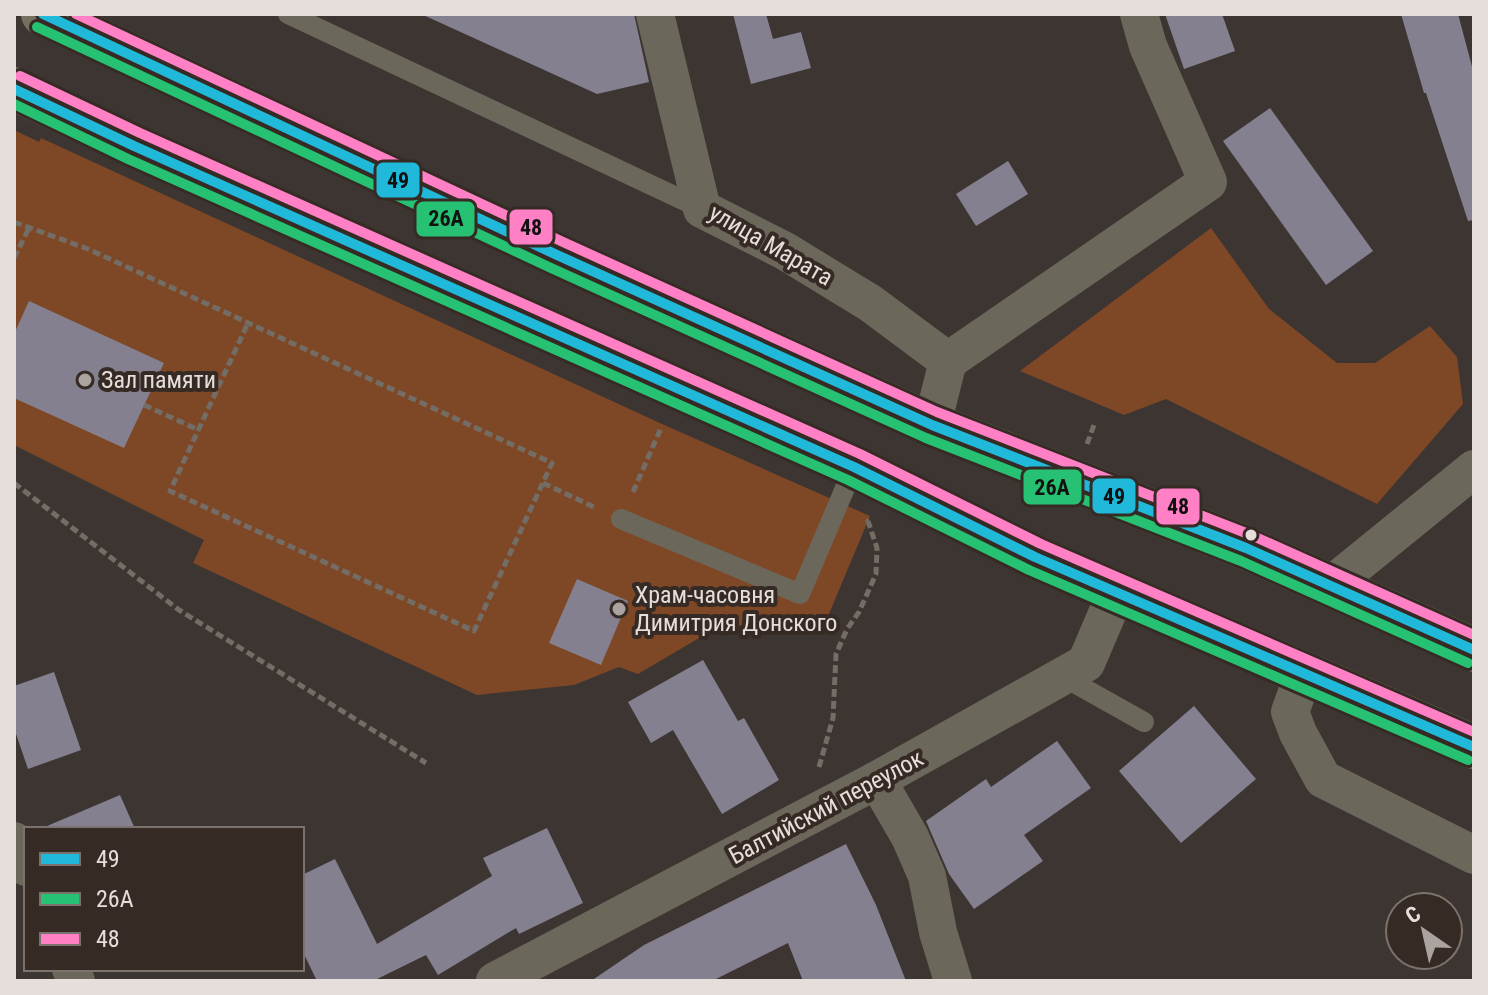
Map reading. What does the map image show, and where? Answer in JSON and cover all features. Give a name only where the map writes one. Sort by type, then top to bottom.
[{"type":"main road","points":[[43,14],[557,255],[932,425],[1246,548],[1474,650]]},
{"type":"main road","points":[[14,89],[149,153],[854,467],[1035,557],[1474,747]]},
{"type":"street","name":"улица Марата","points":[[655,14],[702,209],[785,251],[870,303],[948,361]]},
{"type":"street","points":[[932,425],[948,361],[1208,182],[1148,46],[1139,14]]},
{"type":"street","points":[[1330,586],[1474,469]]},
{"type":"street","name":"Балтийский переулок","points":[[507,978],[877,780],[1086,663],[1116,593]]},
{"type":"street","points":[[1304,673],[1290,712],[1323,779],[1474,855]]},
{"type":"street","points":[[877,780],[910,837],[927,876],[938,932],[953,981]]},
{"type":"street","points":[[14,841],[24,863]]},
{"type":"lane","points":[[288,14],[702,209]]},
{"type":"lane","points":[[621,519],[800,594],[854,467]]},
{"type":"lane","points":[[1062,676],[1144,722]]},
{"type":"path","points":[[14,222],[88,249],[552,463],[474,631],[170,491],[248,323]]},
{"type":"path","points":[[14,258],[29,228]]},
{"type":"path","points":[[144,405],[199,430]]},
{"type":"path","points":[[1086,445],[1094,425]]},
{"type":"path","points":[[543,483],[621,519],[661,428]]},
{"type":"path","points":[[14,483],[179,610],[426,763]]},
{"type":"path","points":[[818,771],[833,718],[836,654],[876,574],[877,548],[868,521]]},
{"type":"shaded area","points":[[14,130],[39,142],[41,138],[662,424],[870,516],[821,633],[723,624],[638,674],[619,667],[574,685],[477,695],[193,563],[204,540],[14,445]]},
{"type":"shaded area","points":[[1211,228],[1269,309],[1337,363],[1375,363],[1430,326],[1457,357],[1463,404],[1377,504],[1166,399],[1124,415],[1020,371]]},
{"type":"building","points":[[421,14],[634,14],[649,82],[597,94]]},
{"type":"building","points":[[733,14],[766,14],[773,39],[801,32],[811,68],[751,84]]},
{"type":"building","points":[[1165,14],[1222,14],[1235,51],[1184,69]]},
{"type":"building","points":[[1401,14],[1458,14],[1474,74],[1474,220],[1468,221],[1424,93]]},
{"type":"building","points":[[1270,108],[1373,251],[1326,285],[1223,141]]},
{"type":"building","points":[[1008,161],[1028,194],[976,226],[956,194]]},
{"type":"building","name":"Зал памяти","points":[[29,301],[164,363],[124,448],[14,398],[14,334]]},
{"type":"building","points":[[577,579],[628,601],[601,665],[549,643]]},
{"type":"building","points":[[703,660],[738,721],[744,718],[779,780],[722,814],[673,730],[651,743],[628,702]]},
{"type":"building","points":[[54,672],[81,750],[28,769],[14,728],[14,686]]},
{"type":"building","points":[[1194,706],[1256,779],[1181,843],[1119,771]]},
{"type":"building","points":[[1057,741],[1091,788],[1024,835],[1043,861],[974,909],[949,874],[926,821],[986,779],[991,787]]},
{"type":"building","points":[[120,795],[134,827],[45,827]]},
{"type":"building","points":[[547,828],[583,903],[519,934],[516,928],[438,975],[426,955],[373,981],[317,981],[304,954],[304,874],[335,859],[377,944],[492,876],[483,858]]},
{"type":"building","points":[[846,844],[876,905],[906,981],[803,981],[788,943],[712,981],[591,981],[644,945]]},
{"type":"transit line","name":"49","points":[[43,14],[557,255],[932,425],[1246,548],[1474,650]]},
{"type":"transit line","name":"48","points":[[76,14],[563,242],[937,412],[1251,535],[1474,635]]},
{"type":"transit line","name":"26А","points":[[37,27],[551,268],[926,438],[1241,561],[1468,663]]},
{"type":"transit line","name":"48","points":[[20,76],[140,133],[860,454],[1041,544],[1474,732]]},
{"type":"transit line","name":"49","points":[[14,89],[134,146],[854,467],[1035,557],[1474,747]]},
{"type":"transit line","name":"26А","points":[[14,104],[128,159],[848,480],[1029,570],[1468,760]]},
{"type":"place","name":"Зал памяти","points":[[85,380]]},
{"type":"place","name":"Храм-часовня Димитрия Донского","points":[[619,609]]}]
